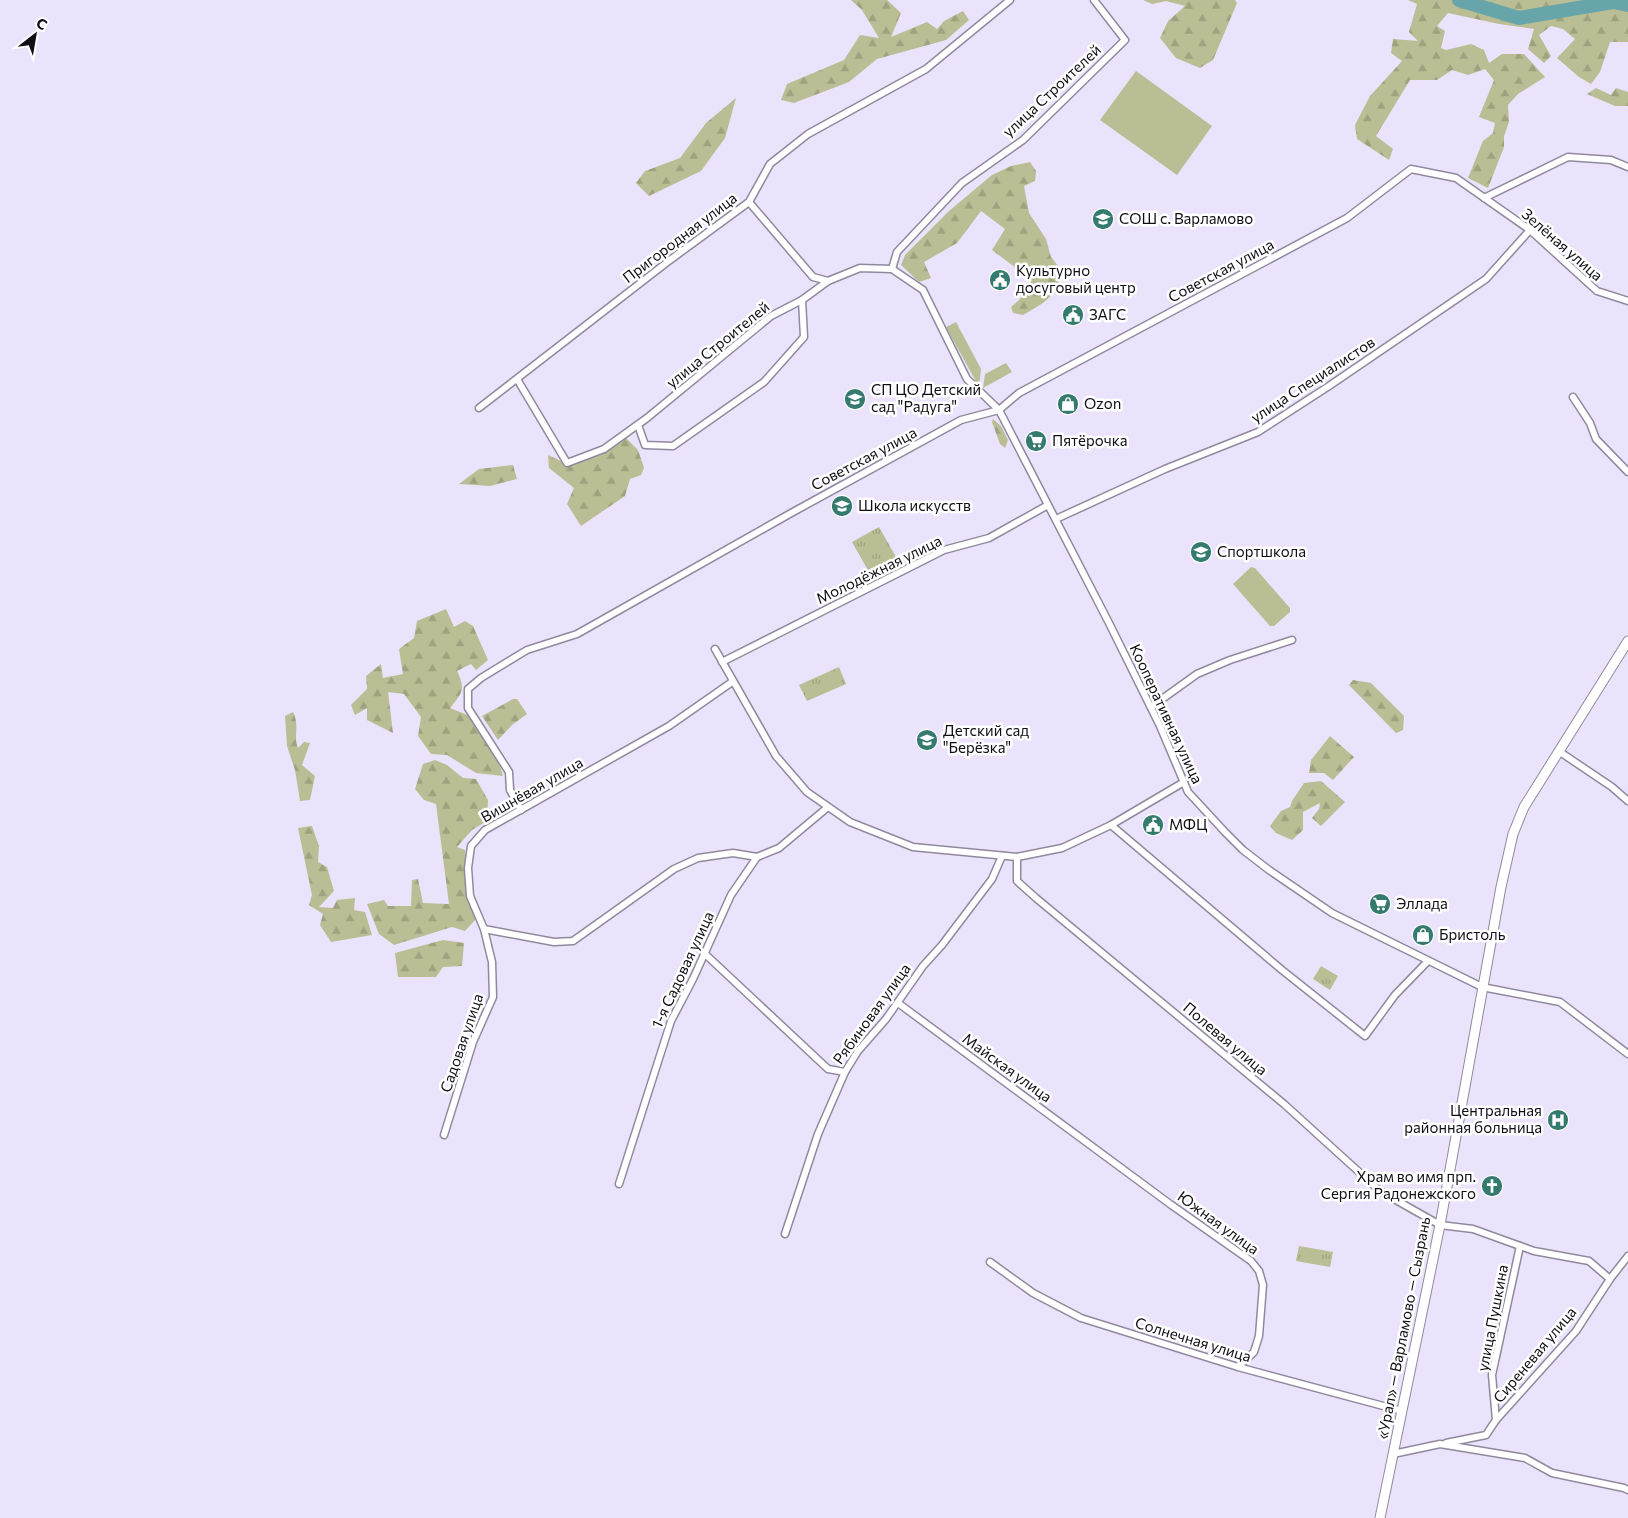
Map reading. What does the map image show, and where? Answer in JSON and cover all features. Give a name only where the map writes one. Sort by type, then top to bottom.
[{"type":"main road","name":"«Урал» — Варламово — Сызрань","points":[[1380,1518],[1440,1225],[1482,986],[1513,834],[1524,807],[1628,642]]},
{"type":"street","name":"Пригородная улица","points":[[479,408],[670,260],[749,202],[770,164],[808,134],[926,70],[1010,0]]},
{"type":"street","name":"улица Строителей","points":[[517,379],[567,463],[604,449],[638,425],[771,316],[802,300],[828,281],[860,268],[892,269],[897,252],[962,183],[1023,140],[1125,40],[1094,0]]},
{"type":"street","points":[[1484,198],[1568,157],[1611,160],[1628,168]]},
{"type":"street","name":"Зелёная улица","points":[[1402,176],[1411,169],[1456,178],[1530,230],[1597,292],[1628,301]]},
{"type":"street","name":"Советская улица","points":[[521,810],[510,790],[509,772],[468,708],[468,689],[481,678],[527,650],[577,634],[961,420],[999,410],[1019,393],[1347,218],[1402,176]]},
{"type":"street","points":[[749,202],[813,277],[828,281]]},
{"type":"street","name":"улица Специалистов","points":[[1056,519],[1166,469],[1258,432],[1486,279],[1530,230]]},
{"type":"street","name":"Кооперативная улица","points":[[892,269],[923,290],[967,379],[999,410],[1151,708],[1188,792],[1225,832],[1243,850],[1269,870],[1332,913],[1482,986],[1560,1002],[1628,1054]]},
{"type":"street","points":[[638,425],[645,444],[673,446],[764,382],[804,337],[802,300]]},
{"type":"street","points":[[1573,397],[1590,423],[1596,439],[1628,472]]},
{"type":"street","name":"Молодёжная улица","points":[[722,662],[944,550],[989,538],[1048,505]]},
{"type":"street","points":[[1151,708],[1197,674],[1230,660],[1292,640]]},
{"type":"street","points":[[715,649],[732,682],[776,756],[807,792],[850,822],[913,847],[1017,857],[1062,848],[1111,825],[1184,782]]},
{"type":"street","name":"Вишнёвая улица","points":[[484,929],[470,896],[468,868],[471,846],[485,830],[669,726],[732,682]]},
{"type":"street","points":[[1560,752],[1628,801]]},
{"type":"street","points":[[484,929],[554,942],[572,941],[674,869],[698,858],[733,853],[757,856],[779,848],[828,807]]},
{"type":"street","points":[[1111,825],[1126,840],[1282,970],[1365,1036],[1395,995],[1428,961]]},
{"type":"street","name":"1-я Садовая улица","points":[[619,1184],[671,1021],[730,895],[757,856]]},
{"type":"street","name":"Рябиновая улица","points":[[785,1234],[818,1134],[845,1072],[858,1051],[886,1019],[923,966],[942,945],[992,879],[1002,856]]},
{"type":"street","name":"Полевая улица","points":[[1017,857],[1017,881],[1036,898],[1284,1104],[1380,1191],[1440,1225]]},
{"type":"street","name":"Садовая улица","points":[[444,1135],[473,1042],[493,997],[492,962],[484,929]]},
{"type":"street","points":[[704,953],[828,1069],[845,1072]]},
{"type":"street","name":"Майская улица","points":[[898,1003],[1101,1153]]},
{"type":"street","name":"Южная улица","points":[[1101,1153],[1231,1246],[1251,1261],[1259,1271],[1264,1285],[1259,1336],[1254,1352],[1238,1367]]},
{"type":"street","name":"улица Пушкина","points":[[1440,1225],[1473,1229],[1534,1251],[1589,1261],[1610,1278]]},
{"type":"street","name":"улица Пушкина","points":[[1496,1420],[1492,1375],[1520,1246]]},
{"type":"street","name":"Сиреневая улица","points":[[1496,1420],[1576,1331],[1610,1278],[1628,1256]]},
{"type":"street","name":"Солнечная улица","points":[[990,1262],[1033,1293],[1080,1318],[1238,1367],[1402,1410]]},
{"type":"street","points":[[1393,1454],[1486,1435],[1496,1420]]},
{"type":"street","points":[[1440,1444],[1525,1458],[1552,1473],[1628,1490]]},
{"type":"green space","points":[[851,0],[887,0],[901,13],[891,37],[927,22],[937,29],[944,21],[963,11],[969,20],[946,40],[877,59],[849,82],[794,103],[781,100],[787,84],[844,60],[860,35],[879,38],[862,10]]},
{"type":"green space","points":[[1143,0],[1235,0],[1237,3],[1213,60],[1200,68],[1176,58],[1160,38],[1168,21],[1185,6],[1166,1],[1152,4]]},
{"type":"green space","points":[[1408,0],[1628,0],[1628,42],[1610,42],[1600,72],[1591,84],[1579,77],[1557,58],[1575,39],[1563,29],[1551,26],[1539,35],[1551,56],[1544,63],[1528,49],[1534,29],[1448,13],[1437,26],[1445,31],[1441,48],[1446,50],[1471,44],[1484,50],[1489,63],[1502,54],[1524,54],[1545,77],[1518,94],[1508,105],[1509,122],[1504,136],[1504,147],[1488,188],[1468,178],[1483,141],[1493,133],[1495,123],[1479,117],[1494,80],[1485,69],[1468,75],[1452,70],[1437,80],[1410,80],[1376,136],[1393,149],[1389,160],[1357,139],[1355,125],[1370,96],[1402,61],[1391,53],[1393,39],[1418,41],[1409,32],[1417,4]]},
{"type":"green space","points":[[1136,71],[1212,126],[1177,175],[1100,120]]},
{"type":"green space","points":[[1596,88],[1611,95],[1616,88],[1628,92],[1628,106],[1615,106],[1587,94]]},
{"type":"green space","points":[[736,98],[725,138],[701,171],[649,196],[636,183],[645,171],[680,158],[706,123]]},
{"type":"green space","points":[[1030,162],[1036,171],[1035,181],[1024,186],[1029,213],[1046,239],[1051,257],[1062,271],[1060,280],[1053,293],[1043,302],[1023,315],[1013,313],[1011,307],[1020,299],[1032,280],[992,250],[1005,229],[981,211],[957,243],[924,262],[931,278],[919,282],[901,265],[905,255],[949,211],[992,175],[1011,166]]},
{"type":"green space","points":[[956,322],[981,369],[979,387],[946,327]]},
{"type":"green space","points":[[1006,363],[1012,372],[983,388],[985,374]]},
{"type":"green space","points":[[993,419],[1001,426],[1008,440],[1005,448],[1000,444],[992,422]]},
{"type":"green space","points":[[625,437],[638,450],[644,468],[641,475],[630,479],[625,496],[581,526],[567,504],[574,488],[549,468],[548,455],[565,463],[601,455]]},
{"type":"green space","points":[[513,465],[517,479],[490,486],[459,484],[479,469]]},
{"type":"green space","points":[[879,527],[896,557],[869,572],[852,542]]},
{"type":"green space","points":[[1251,567],[1255,568],[1290,608],[1290,612],[1274,626],[1270,626],[1233,584]]},
{"type":"green space","points":[[446,609],[454,627],[465,621],[473,626],[488,660],[476,670],[471,664],[457,671],[462,687],[460,695],[450,708],[470,716],[498,759],[503,776],[476,773],[447,755],[431,754],[418,736],[421,717],[404,694],[388,692],[393,733],[367,720],[367,708],[355,715],[351,705],[367,689],[366,676],[381,664],[383,678],[403,674],[399,649],[414,638],[417,621]]},
{"type":"green space","points":[[839,667],[846,684],[807,701],[799,685]]},
{"type":"green space","points":[[1353,680],[1371,683],[1404,716],[1403,730],[1396,733],[1349,685]]},
{"type":"green space","points":[[513,699],[517,699],[527,714],[512,725],[498,740],[482,716]]},
{"type":"green space","points":[[293,712],[296,722],[298,748],[304,742],[310,743],[302,765],[315,776],[310,800],[300,801],[295,770],[287,746],[285,716]]},
{"type":"green space","points":[[1330,736],[1354,757],[1333,780],[1324,773],[1309,773],[1311,760]]},
{"type":"green space","points":[[435,760],[447,765],[463,778],[476,779],[488,800],[487,821],[472,830],[457,847],[465,850],[467,899],[476,919],[465,931],[452,927],[394,945],[379,934],[367,904],[384,900],[388,906],[411,906],[412,880],[418,879],[423,903],[449,904],[436,804],[424,800],[415,789],[423,764]]},
{"type":"green space","points":[[1321,781],[1345,802],[1321,826],[1312,818],[1319,809],[1320,803],[1303,812],[1303,830],[1292,840],[1276,833],[1270,826],[1281,811],[1290,807],[1304,783]]},
{"type":"green space","points":[[312,826],[319,846],[318,862],[327,867],[334,891],[319,907],[333,908],[337,900],[355,898],[354,910],[365,912],[372,935],[331,942],[320,925],[323,914],[309,905],[312,895],[298,828]]},
{"type":"green space","points":[[443,940],[464,943],[462,966],[443,967],[436,977],[398,977],[395,953]]},
{"type":"green space","points":[[1321,966],[1338,976],[1330,990],[1313,979]]},
{"type":"green space","points":[[1299,1246],[1333,1252],[1330,1267],[1296,1261]]},
{"type":"waterway","points":[[1459,0],[1519,18],[1613,2],[1628,5]]},
{"type":"place","name":"СОШ с. Варламово","points":[[1103,219]]},
{"type":"place","name":"Культурно досуговый центр","points":[[1000,280]]},
{"type":"place","name":"ЗАГС","points":[[1073,315]]},
{"type":"place","name":"СП ЦО Детский сад \"Радуга\"","points":[[855,399]]},
{"type":"place","name":"Ozon","points":[[1068,404]]},
{"type":"place","name":"Пятёрочка","points":[[1036,441]]},
{"type":"place","name":"Школа искусств","points":[[842,506]]},
{"type":"place","name":"Спортшкола","points":[[1201,552]]},
{"type":"place","name":"Детский сад \"Берёзка\"","points":[[927,740]]},
{"type":"place","name":"МФЦ","points":[[1153,825]]},
{"type":"place","name":"Эллада","points":[[1380,904]]},
{"type":"place","name":"Бристоль","points":[[1423,935]]},
{"type":"place","name":"Центральная районная больница","points":[[1558,1120]]},
{"type":"place","name":"Храм во имя прп. Сергия Радонежского","points":[[1492,1186]]}]
